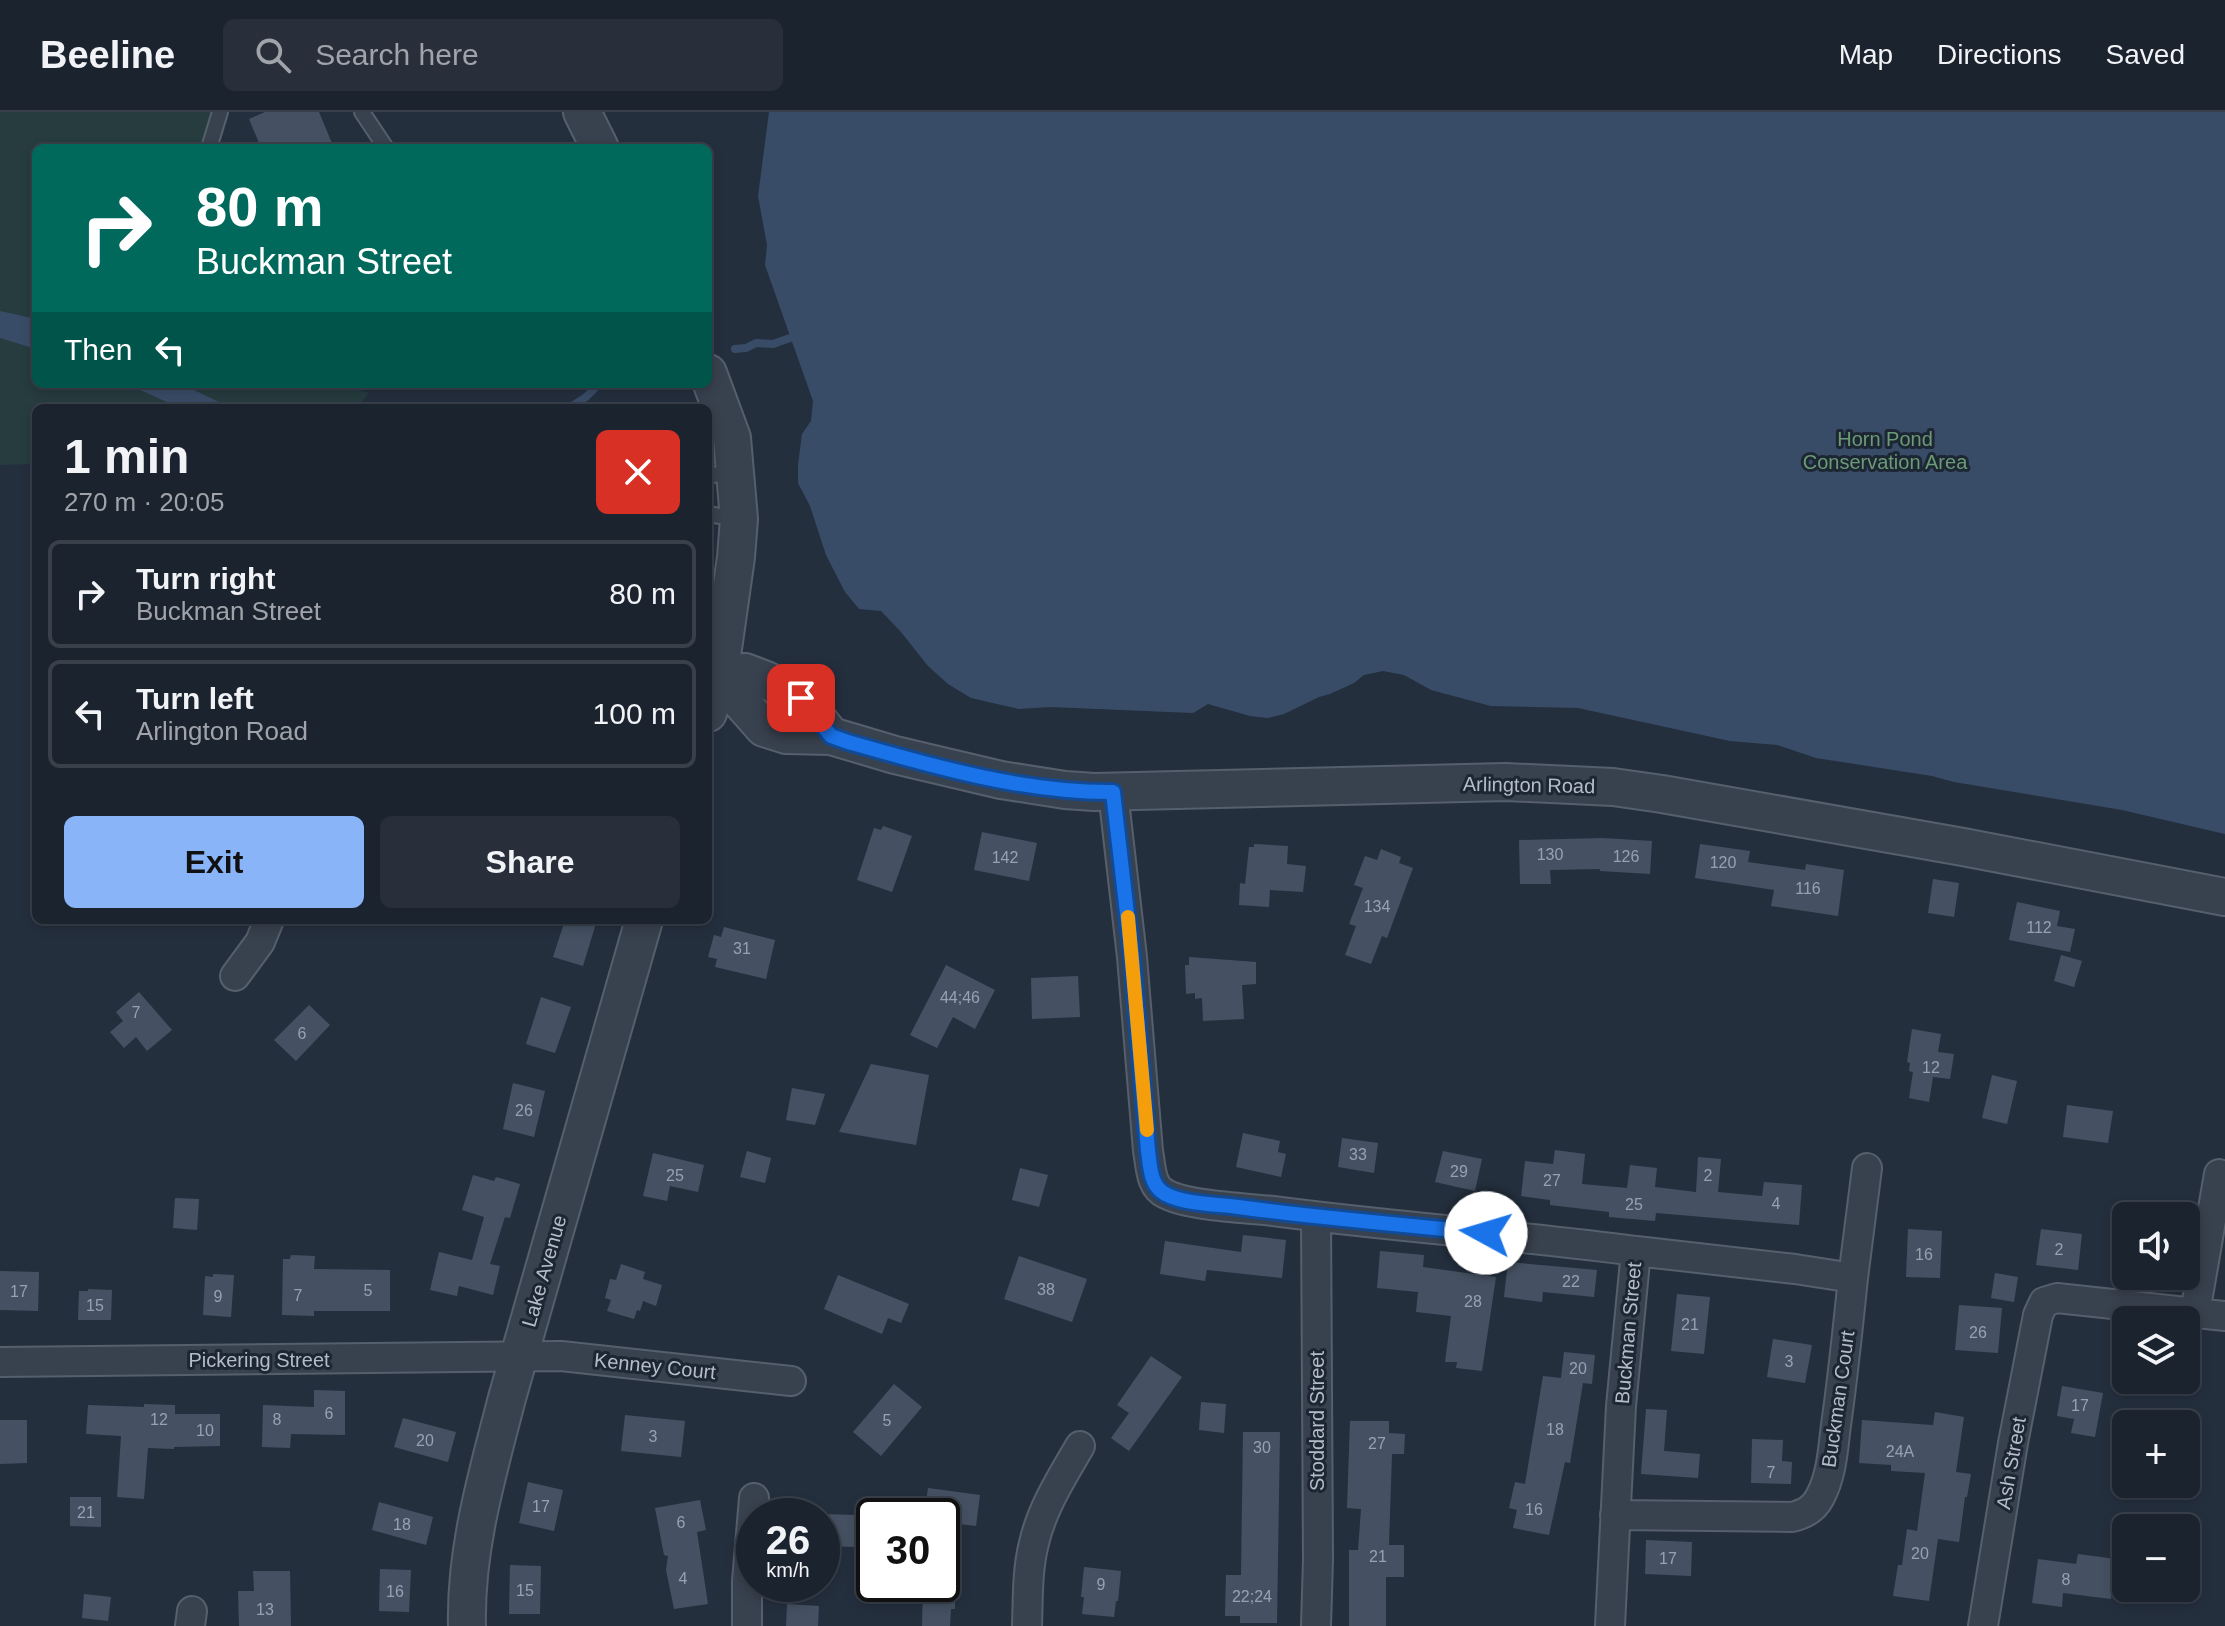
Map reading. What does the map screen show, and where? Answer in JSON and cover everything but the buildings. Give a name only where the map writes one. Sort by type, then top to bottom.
[{"type":"street","points":[[582,112],[598,144]]},
{"type":"street","points":[[712,384],[732,438],[722,474],[723,517],[736,557],[714,676]]},
{"type":"street","name":"Arlington Road","points":[[714,676],[745,672],[766,680],[801,698],[831,736],[1001,780],[1065,790],[1113,792],[1506,782],[1613,787],[1963,847],[2225,897]]},
{"type":"street","name":"Buckman Street","points":[[1113,792],[1132,957],[1148,1151],[1156,1186],[1167,1195],[1183,1200],[1636,1251],[1623,1372],[1610,1626]]},
{"type":"street","points":[[235,976],[260,942],[267,924]]},
{"type":"street","name":"Lake Avenue","points":[[467,1626],[471,1561],[478,1518],[507,1398],[643,924]]},
{"type":"street","name":"Buckman Court","points":[[1615,1515],[1792,1517],[1804,1514],[1815,1505],[1825,1487],[1831,1458],[1867,1168]]},
{"type":"street","points":[[2196,1306],[2219,1174]]},
{"type":"street","name":"Stoddard Street","points":[[1316,1217],[1316,1626]]},
{"type":"street","points":[[1636,1251],[1853,1278]]},
{"type":"street","name":"Ash Street","points":[[1983,1626],[2038,1315],[2044,1302],[2057,1298],[2131,1306]]},
{"type":"street","points":[[2200,1314],[2225,1316]]},
{"type":"street","name":"Kenney Court","points":[[519,1358],[574,1357],[791,1381]]},
{"type":"street","name":"Pickering Street","points":[[0,1362],[519,1358]]},
{"type":"street","points":[[1027,1626],[1029,1574],[1037,1531],[1053,1494],[1080,1446]]},
{"type":"street","points":[[747,1602],[747,1626]]},
{"type":"lane","points":[[210,144],[220,112]]},
{"type":"lane","points":[[362,112],[383,144]]},
{"type":"green space","points":[[0,112],[216,112],[210,144],[32,144],[32,388],[351,388],[369,393],[360,404],[32,404],[32,464],[0,465]]},
{"type":"water","name":"Horn Pond Conservation Area","points":[[769,112],[2225,112],[2225,834],[2122,810],[1816,758],[1777,745],[1730,741],[1578,708],[1491,706],[1431,690],[1404,675],[1383,671],[1364,675],[1330,694],[1268,718],[1208,704],[1193,713],[1050,707],[1019,709],[971,698],[948,684],[928,666],[881,611],[859,609],[845,592],[826,555],[810,506],[798,483],[802,434],[811,421],[813,401],[765,265],[767,245],[758,196]]},
{"type":"water","points":[[0,311],[32,318],[32,348],[0,338]]},
{"type":"water","points":[[136,388],[190,388],[223,404],[171,404]]},
{"type":"waterway","points":[[735,349],[756,343],[773,344],[790,338]]},
{"type":"waterway","points":[[575,404],[595,388]]},
{"type":"slow traffic","points":[[1128,917],[1147,1130]]},
{"type":"route","points":[[801,698],[831,736],[848,742],[1001,780],[1065,790],[1113,792],[1132,957],[1148,1151],[1152,1176],[1162,1192],[1183,1200],[1290,1214],[1486,1233]]}]
